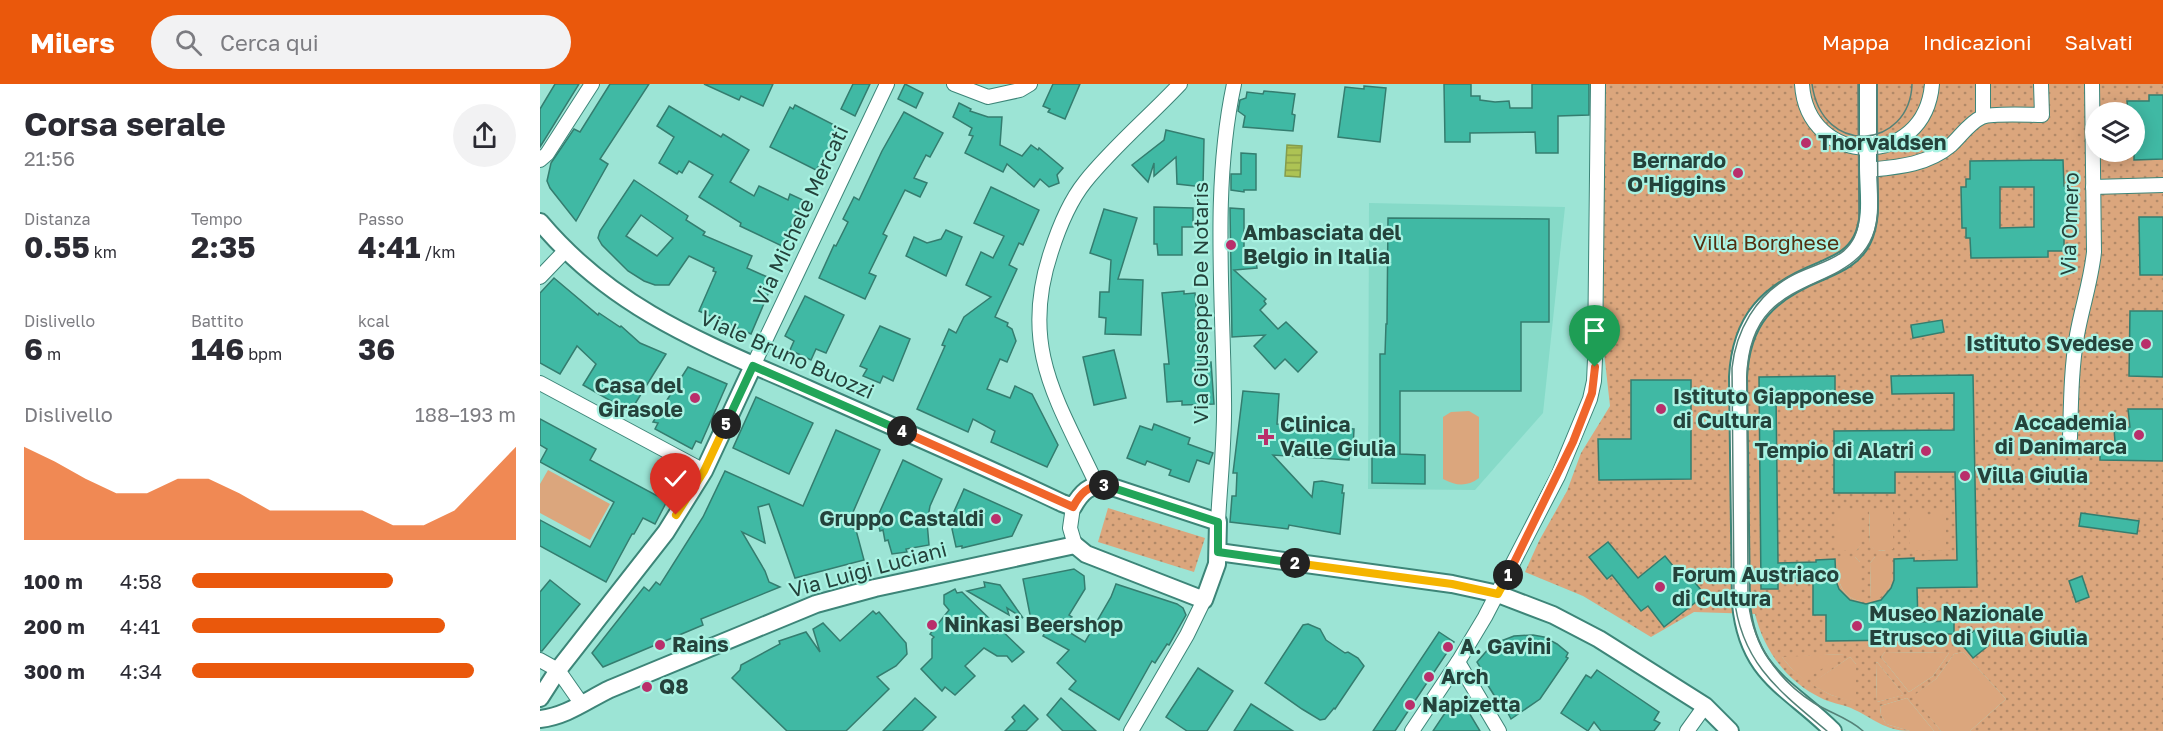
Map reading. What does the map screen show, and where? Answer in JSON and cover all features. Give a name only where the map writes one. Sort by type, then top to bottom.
[{"type":"street","points":[[540,160],[547,154],[592,84]]},
{"type":"street","name":"Via Michele Mercati","points":[[753,366],[887,84]]},
{"type":"street","points":[[954,84],[988,97],[1020,90],[1030,84]]},
{"type":"street","points":[[1097,485],[1051,388],[1044,363],[1039,326],[1044,276],[1055,239],[1078,191],[1100,165],[1180,84]]},
{"type":"street","name":"Via Giuseppe De Notaris","points":[[1218,522],[1224,402],[1221,170],[1234,84]]},
{"type":"street","points":[[1412,731],[1458,662],[1498,594],[1565,462],[1593,387],[1596,350],[1598,84]]},
{"type":"street","points":[[1802,84],[1809,112],[1821,129],[1847,145],[1868,148],[1888,145],[1914,129],[1925,113],[1932,84]]},
{"type":"street","points":[[1828,727],[1766,672],[1746,632],[1741,604],[1739,359],[1744,341],[1757,314],[1773,297],[1796,282],[1845,260],[1857,249],[1867,224],[1868,84]]},
{"type":"street","points":[[1983,84],[1983,116]]},
{"type":"street","points":[[1868,170],[1902,166],[1933,157],[1983,116],[2042,115],[2042,84]]},
{"type":"street","name":"Via Omero","points":[[2070,438],[2073,363],[2077,332],[2092,267],[2091,84]]},
{"type":"street","points":[[2093,187],[2163,185]]},
{"type":"street","name":"Viale Bruno Buozzi","points":[[540,222],[565,251],[614,292],[647,314],[753,366],[1073,507]]},
{"type":"street","points":[[540,277],[565,251]]},
{"type":"street","points":[[540,698],[558,670],[656,546],[704,471],[753,366]]},
{"type":"street","points":[[540,384],[704,471]]},
{"type":"street","points":[[1131,731],[1187,635],[1204,600],[1216,571],[1218,522],[1110,486],[1097,485],[1085,491],[1073,507],[1070,528],[1075,545],[1086,554],[1204,600]]},
{"type":"street","name":"Via Luigi Luciani","points":[[540,719],[567,713],[581,703],[610,689],[816,604],[875,588],[1075,545]]},
{"type":"street","points":[[1218,552],[1459,585],[1498,594],[1553,615],[1599,639],[1705,706],[1730,731]]},
{"type":"street","points":[[540,660],[558,670],[581,703]]},
{"type":"street","points":[[1458,662],[1499,731]]},
{"type":"street","points":[[1687,731],[1705,706]]},
{"type":"street","points":[[540,727],[543,731]]},
{"type":"shaded area","points":[[1287,145],[1302,146],[1300,177],[1285,176]]},
{"type":"shaded area","points":[[1369,203],[1565,207],[1543,413],[1475,490],[1368,489]]},
{"type":"green space","name":"Villa Borghese","points":[[1605,84],[2163,84],[2163,731],[1970,731],[2006,699],[1963,652],[1954,654],[1936,679],[1913,696],[1941,731],[1934,731],[1907,698],[1880,706],[1881,715],[1886,724],[1910,731],[1893,729],[1851,708],[1825,700],[1797,683],[1771,652],[1755,614],[1694,612],[1651,637],[1583,596],[1525,572],[1539,541],[1567,491],[1581,453],[1610,406],[1603,343]],"holes":[[[1869,509],[1893,509],[1893,549],[1874,549],[1870,544]],[[1924,509],[1925,518],[1931,518],[1931,509],[1946,510],[1946,550],[1910,550],[1910,510]],[[1837,510],[1861,510],[1861,544],[1857,550],[1837,550]],[[1837,557],[1855,557],[1860,562],[1860,601],[1847,595],[1843,590]],[[1875,557],[1892,557],[1892,578],[1888,590],[1884,595],[1871,601],[1870,563]],[[1885,652],[1949,653],[1933,676],[1909,692],[1881,657]],[[1844,654],[1805,680],[1782,657]],[[1850,657],[1856,664],[1856,702],[1831,695],[1811,684]],[[1877,662],[1903,694],[1877,702],[1876,663]]]},
{"type":"green space","points":[[1469,411],[1479,417],[1479,478],[1466,484],[1452,483],[1443,479],[1443,417],[1451,412]]},
{"type":"green space","points":[[548,470],[610,504],[590,540],[540,513],[540,484]]},
{"type":"green space","points":[[1108,508],[1205,538],[1194,572],[1098,542]]},
{"type":"green space","points":[[1869,509],[1893,509],[1893,550],[1875,550],[1870,546]]},
{"type":"green space","points":[[1910,509],[1925,509],[1925,518],[1931,518],[1931,509],[1946,509],[1946,550],[1910,550]]},
{"type":"green space","points":[[1837,510],[1861,510],[1861,545],[1857,550],[1837,550]]},
{"type":"green space","points":[[1837,557],[1855,557],[1860,562],[1860,601],[1847,595],[1843,590],[1838,578]]},
{"type":"green space","points":[[1875,557],[1893,557],[1893,571],[1888,590],[1871,602],[1870,563]]},
{"type":"green space","points":[[1885,652],[1949,653],[1933,676],[1909,692],[1881,657]]},
{"type":"green space","points":[[1963,652],[2006,699],[1970,731],[1941,731],[1912,696],[1936,679],[1954,654]]},
{"type":"green space","points":[[1845,654],[1805,681],[1781,656]]},
{"type":"green space","points":[[1850,657],[1856,664],[1856,703],[1831,695],[1810,684]]},
{"type":"green space","points":[[1877,662],[1904,695],[1877,702]]},
{"type":"green space","points":[[1907,698],[1934,731],[1910,731],[1886,724],[1881,715],[1880,706]]},
{"type":"building","points":[[555,84],[579,84],[540,147],[540,109]]},
{"type":"building","points":[[610,84],[649,84],[600,159],[608,164],[576,221],[550,188],[547,181],[551,163],[574,129],[580,132]]},
{"type":"building","points":[[704,84],[773,84],[763,106],[741,96],[739,100]]},
{"type":"building","points":[[853,84],[870,84],[855,116],[841,109]]},
{"type":"building","points":[[905,84],[923,93],[916,108],[898,99]]},
{"type":"building","points":[[1053,84],[1080,84],[1065,119],[1048,112],[1050,109],[1043,106]]},
{"type":"building","points":[[1444,84],[1471,84],[1471,96],[1480,96],[1480,100],[1509,101],[1510,108],[1532,108],[1532,84],[1589,84],[1589,115],[1558,116],[1558,153],[1536,153],[1535,132],[1470,133],[1470,142],[1445,142]]},
{"type":"building","points":[[1364,86],[1386,88],[1380,142],[1338,137],[1345,87],[1364,89]]},
{"type":"building","points":[[1264,91],[1295,94],[1292,114],[1295,115],[1293,131],[1243,127],[1245,116],[1238,111],[1240,100],[1246,98],[1247,92],[1263,94]]},
{"type":"building","points":[[2149,95],[2163,95],[2163,159],[2145,160],[2145,102],[2127,101],[2149,101]]},
{"type":"building","points":[[959,103],[971,109],[970,111],[988,117],[1002,117],[1000,145],[1022,156],[1031,145],[1038,150],[1039,148],[1063,168],[1057,175],[1059,183],[1049,187],[1040,179],[1034,187],[1007,164],[1003,172],[965,153],[973,136],[969,135],[972,128],[953,117]]},
{"type":"building","points":[[795,105],[840,128],[820,168],[816,170],[770,147],[790,107],[793,109]]},
{"type":"building","points":[[669,106],[721,137],[723,134],[749,150],[730,182],[754,196],[759,186],[788,200],[790,194],[803,200],[782,246],[740,226],[741,223],[699,197],[713,175],[689,161],[682,173],[679,171],[677,174],[659,163],[674,137],[657,126]]},
{"type":"building","points":[[904,112],[943,133],[930,157],[926,155],[914,178],[927,183],[920,197],[905,190],[883,234],[887,236],[869,273],[876,276],[865,299],[819,278],[834,245],[836,246],[848,222],[843,219],[854,197],[859,200],[882,151]]},
{"type":"building","points":[[1166,130],[1204,139],[1203,187],[1177,184],[1176,157],[1154,176],[1154,163],[1148,182],[1132,165],[1164,140]]},
{"type":"building","points":[[1241,153],[1256,154],[1256,190],[1244,190],[1244,192],[1231,190],[1231,174],[1241,174]]},
{"type":"building","points":[[2063,160],[2064,186],[2068,186],[2069,227],[2064,227],[2064,251],[2048,251],[2048,257],[1971,258],[1970,238],[1966,238],[1966,228],[1962,228],[1961,187],[1966,187],[1966,179],[1970,179],[1970,161]],"holes":[[[2000,187],[2034,187],[2034,227],[2000,228]]]},
{"type":"building","points":[[634,180],[688,216],[686,220],[705,232],[703,235],[752,256],[747,268],[774,280],[751,334],[699,311],[716,272],[713,271],[714,268],[689,256],[669,285],[655,285],[628,271],[602,245],[598,238],[600,231]],"holes":[[[641,215],[673,238],[657,256],[626,236]]]},
{"type":"building","points":[[991,187],[1039,210],[1023,245],[1019,243],[1009,265],[1017,269],[995,317],[1008,323],[1007,326],[1012,329],[1016,341],[1007,362],[1000,359],[987,389],[1010,398],[1015,386],[1032,394],[1058,445],[1047,467],[991,442],[995,431],[973,419],[968,432],[917,409],[945,346],[942,345],[949,329],[956,333],[964,317],[991,297],[966,285],[981,252],[993,258],[1004,236],[974,223]]},
{"type":"building","points":[[1154,207],[1193,208],[1193,227],[1182,227],[1182,255],[1158,255],[1157,244],[1154,244]]},
{"type":"building","points":[[1230,208],[1244,209],[1244,254],[1255,254],[1257,268],[1234,270],[1266,299],[1264,301],[1266,304],[1260,310],[1278,329],[1286,322],[1317,352],[1298,372],[1285,359],[1275,369],[1254,346],[1265,335],[1232,337]]},
{"type":"building","points":[[1104,209],[1137,218],[1118,279],[1143,280],[1141,335],[1105,334],[1106,318],[1099,317],[1100,292],[1109,292],[1111,260],[1090,253]]},
{"type":"building","points":[[2139,217],[2163,217],[2163,275],[2140,275]]},
{"type":"building","points":[[1388,218],[1549,219],[1549,322],[1521,322],[1521,391],[1400,391],[1400,454],[1425,455],[1425,484],[1372,483],[1372,454],[1380,454],[1380,354],[1385,354],[1387,324]]},
{"type":"building","points":[[946,230],[962,237],[946,276],[906,256],[914,237],[927,243],[941,239]]},
{"type":"building","points":[[554,278],[598,315],[599,313],[621,326],[640,343],[666,354],[630,412],[583,385],[596,364],[577,346],[560,374],[540,363],[540,293]]},
{"type":"building","points":[[1184,291],[1184,294],[1195,293],[1201,362],[1211,362],[1214,404],[1182,405],[1182,401],[1167,402],[1164,364],[1169,364],[1162,293]]},
{"type":"building","points":[[805,296],[844,315],[826,353],[816,349],[811,360],[790,350],[794,341],[785,336]]},
{"type":"building","name":"Istituto Svedese","points":[[2130,311],[2163,311],[2163,377],[2129,376]]},
{"type":"building","points":[[1942,320],[1944,332],[1913,338],[1911,325]]},
{"type":"building","points":[[880,326],[910,339],[893,381],[883,376],[880,383],[863,376],[867,369],[860,366]]},
{"type":"building","points":[[1114,350],[1126,398],[1094,405],[1083,357]]},
{"type":"building","name":"Casa del Girasole","points":[[688,367],[727,384],[701,443],[696,441],[692,449],[655,429],[658,423],[653,422]]},
{"type":"building","name":"Villa Giulia","points":[[1973,375],[1977,587],[1917,588],[1918,622],[1954,621],[1954,634],[1905,634],[1905,640],[1826,641],[1826,615],[1813,615],[1813,578],[1778,578],[1778,589],[1761,589],[1759,377],[1835,376],[1835,394],[1776,394],[1778,563],[1835,559],[1836,581],[1839,589],[1850,600],[1866,604],[1881,600],[1891,588],[1894,580],[1894,559],[1957,560],[1955,472],[1895,472],[1895,493],[1834,493],[1834,431],[1954,430],[1954,393],[1892,394],[1891,376]]},
{"type":"building","name":"Istituto Giapponese di Cultura","points":[[1631,380],[1691,380],[1691,479],[1599,480],[1598,439],[1631,439]]},
{"type":"building","points":[[1243,391],[1279,394],[1277,424],[1354,429],[1353,449],[1350,449],[1349,460],[1273,455],[1312,497],[1314,482],[1322,481],[1343,485],[1340,534],[1289,525],[1288,529],[1230,522],[1232,496],[1236,496],[1237,473],[1233,473]]},
{"type":"building","points":[[756,397],[813,423],[789,474],[733,448]]},
{"type":"building","name":"Accademia di Danimarca","points":[[2128,409],[2163,409],[2163,461],[2100,460],[2100,443],[2115,442],[2114,428],[2130,427]]},
{"type":"building","points":[[540,419],[596,449],[590,460],[667,501],[655,524],[643,518],[606,582],[540,546],[540,520],[590,547],[614,502],[540,462],[547,449],[540,445]]},
{"type":"building","points":[[1154,424],[1190,438],[1188,444],[1213,453],[1209,464],[1197,460],[1189,482],[1169,475],[1171,470],[1147,461],[1145,465],[1127,458],[1140,426],[1152,430]]},
{"type":"building","points":[[836,430],[880,450],[847,526],[856,530],[864,560],[795,578],[769,504],[758,507],[765,543],[742,532],[769,582],[780,587],[701,619],[703,625],[603,667],[592,653],[644,587],[649,591],[656,582],[660,585],[703,517],[725,471],[803,506]]},
{"type":"building","points":[[903,460],[942,479],[930,506],[927,522],[929,545],[892,554],[888,540],[885,541],[883,530],[880,531],[877,518]]},
{"type":"building","name":"Gruppo Castaldi","points":[[964,489],[1022,515],[1012,536],[962,548],[962,546],[956,547],[952,516]]},
{"type":"building","points":[[2081,513],[2139,521],[2137,534],[2079,526]]},
{"type":"building","name":"Forum Austriaco di Cultura","points":[[1608,542],[1638,578],[1665,556],[1678,572],[1683,568],[1705,595],[1664,627],[1648,606],[1641,611],[1612,575],[1607,579],[1589,557]]},
{"type":"building","points":[[1074,569],[1084,576],[1085,589],[1069,615],[1072,617],[1064,629],[1085,642],[1116,584],[1177,604],[1183,608],[1186,615],[1169,645],[1167,644],[1155,663],[1152,661],[1119,720],[1069,689],[1076,681],[1057,663],[1069,650],[1043,636],[1045,633],[1032,625],[1023,579]]},
{"type":"building","points":[[2082,576],[2089,597],[2076,602],[2069,581]]},
{"type":"building","points":[[550,580],[580,604],[540,651],[540,592]]},
{"type":"building","points":[[984,582],[1000,585],[1023,618],[1007,608],[1009,615],[967,591],[985,587]]},
{"type":"building","points":[[955,589],[957,593],[962,592],[1024,652],[1012,662],[1007,656],[997,656],[984,648],[965,666],[975,676],[955,695],[945,687],[942,691],[921,669],[932,658],[932,639],[934,637],[930,634],[949,610],[944,604],[944,595]]},
{"type":"building","points":[[873,611],[876,614],[879,612],[906,643],[907,654],[896,666],[877,677],[889,689],[846,731],[787,731],[732,678],[740,670],[741,665],[780,644],[779,641],[806,632],[820,652],[813,629],[823,623],[840,641]]},
{"type":"building","points":[[1308,624],[1320,629],[1326,640],[1345,653],[1348,652],[1358,658],[1364,666],[1335,709],[1325,719],[1320,720],[1265,683],[1303,625]]},
{"type":"building","points":[[1975,630],[1988,646],[1973,658],[1960,642]]},
{"type":"building","points":[[1439,632],[1454,642],[1395,731],[1373,731]]},
{"type":"building","points":[[1514,636],[1544,637],[1557,644],[1568,653],[1566,657],[1568,658],[1540,699],[1511,719],[1502,702],[1499,703],[1482,676],[1483,672],[1477,662],[1490,647],[1501,641]]},
{"type":"building","points":[[1198,668],[1233,691],[1207,731],[1187,731],[1166,717]]},
{"type":"building","points":[[1597,670],[1659,712],[1654,720],[1660,723],[1654,731],[1601,731],[1594,722],[1588,731],[1561,713],[1586,675],[1591,678]]},
{"type":"building","points":[[915,698],[936,717],[922,731],[883,731]]},
{"type":"building","points":[[1061,698],[1096,731],[1063,731],[1047,715]]},
{"type":"building","points":[[1456,700],[1462,701],[1480,731],[1433,731]]},
{"type":"building","points":[[1251,704],[1293,731],[1234,731]]},
{"type":"building","points":[[1024,705],[1038,719],[1026,731],[1005,731],[1015,721],[1012,717]]},
{"type":"tram line","points":[[1812,84],[1819,108],[1832,124],[1848,134],[1865,136],[1882,132],[1897,122],[1908,106],[1912,84]]},
{"type":"tram line","points":[[1827,731],[1765,674],[1745,640],[1738,619],[1734,596],[1732,368],[1743,328],[1767,294],[1789,277],[1843,251],[1851,243],[1856,233],[1859,219],[1858,84]]},
{"type":"tram line","points":[[1863,731],[1814,703],[1788,682],[1768,657],[1754,627],[1748,595],[1747,376],[1753,339],[1768,313],[1788,296],[1856,260],[1871,240],[1878,210],[1877,84]]},
{"type":"place","name":"Thorvaldsen","points":[[1806,143]]},
{"type":"place","name":"Bernardo O'Higgins","points":[[1738,173]]},
{"type":"place","name":"Ambasciata del Belgio in Italia","points":[[1231,245]]},
{"type":"place","name":"Istituto Svedese","points":[[2146,344]]},
{"type":"place","name":"Casa del Girasole","points":[[695,398]]},
{"type":"place","name":"Istituto Giapponese di Cultura","points":[[1661,409]]},
{"type":"place","name":"Accademia di Danimarca","points":[[2139,435]]},
{"type":"place","name":"Clinica Valle Giulia","points":[[1266,437]]},
{"type":"place","name":"Tempio di Alatri","points":[[1926,451]]},
{"type":"place","name":"Villa Giulia","points":[[1965,476]]},
{"type":"place","name":"Gruppo Castaldi","points":[[996,519]]},
{"type":"place","name":"Forum Austriaco di Cultura","points":[[1660,587]]},
{"type":"place","name":"Ninkasi Beershop","points":[[932,625]]},
{"type":"place","name":"Museo Nazionale Etrusco di Villa Giulia","points":[[1857,626]]},
{"type":"place","name":"Rains","points":[[660,645]]},
{"type":"place","name":"A. Gavini","points":[[1448,647]]},
{"type":"place","name":"Arch","points":[[1429,677]]},
{"type":"place","name":"Q8","points":[[647,687]]},
{"type":"place","name":"Napizetta","points":[[1410,705]]},
{"type":"route","points":[[676,515],[704,471],[753,366],[1073,507],[1089,488],[1097,485],[1110,486],[1218,522],[1218,552],[1466,586],[1498,594],[1565,462],[1590,399],[1595,367]]}]
